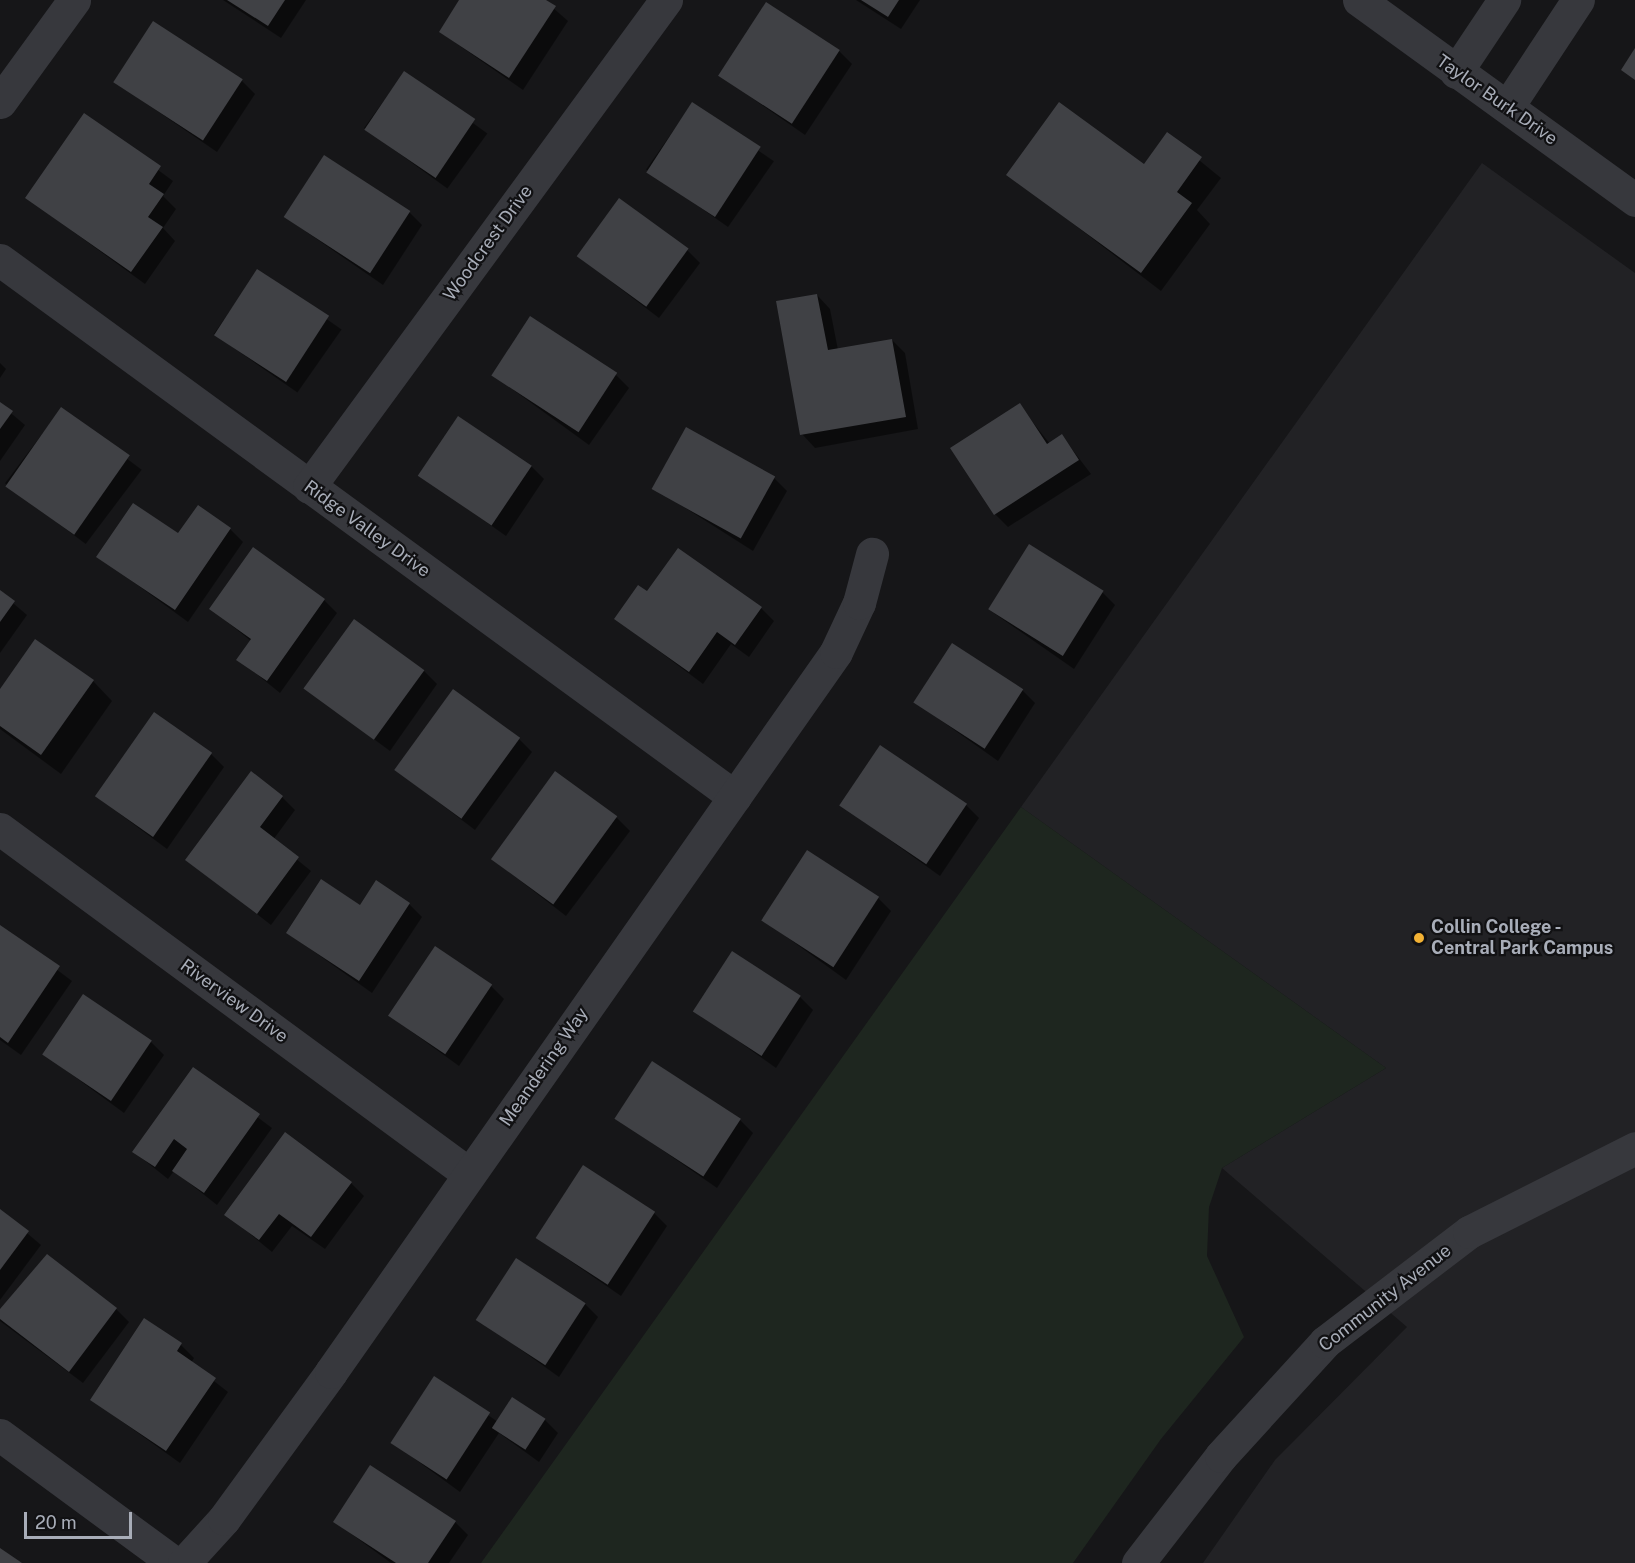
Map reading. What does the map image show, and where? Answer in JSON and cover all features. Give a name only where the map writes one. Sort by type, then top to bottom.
[{"type":"street","points":[[0,102],[74,0]]},
{"type":"street","name":"Woodcrest Drive","points":[[309,487],[666,0]]},
{"type":"street","name":"Taylor Burk Drive","points":[[1359,0],[1635,200]]},
{"type":"street","points":[[1456,72],[1504,0]]},
{"type":"street","points":[[1508,106],[1578,0]]},
{"type":"street","name":"Ridge Valley Drive","points":[[0,260],[735,797]]},
{"type":"street","name":"Meandering Way","points":[[184,1563],[249,1487],[836,652],[859,603],[872,554]]},
{"type":"street","name":"Riverview Drive","points":[[0,829],[469,1174]]},
{"type":"street","name":"Community Avenue","points":[[1138,1563],[1221,1456],[1325,1342],[1469,1232],[1635,1148]]},
{"type":"street","points":[[0,1436],[174,1563]]},
{"type":"shaded area","name":"Collin College - Central Park Campus","points":[[1482,163],[1635,273],[1635,1563],[1203,1563],[1275,1460],[1407,1327],[1222,1168],[1386,1068],[1021,807]]},
{"type":"shaded area","points":[[1021,807],[1386,1068],[1222,1168],[1209,1207],[1207,1256],[1244,1337],[1161,1439],[1073,1563],[481,1563]]},
{"type":"building","points":[[227,0],[285,0],[268,26]]},
{"type":"building","points":[[459,0],[546,0],[556,6],[509,78],[439,32]]},
{"type":"building","points":[[861,0],[899,0],[888,17]]},
{"type":"building","points":[[766,2],[840,50],[792,124],[718,76]]},
{"type":"building","points":[[153,21],[243,79],[203,140],[113,82]]},
{"type":"building","points":[[1635,48],[1635,80],[1621,70]]},
{"type":"building","points":[[404,71],[475,119],[436,178],[364,130]]},
{"type":"building","points":[[692,102],[761,147],[715,217],[646,172]]},
{"type":"building","points":[[1059,102],[1144,164],[1167,132],[1202,157],[1177,192],[1192,203],[1141,273],[1006,175]]},
{"type":"building","points":[[84,113],[161,166],[149,184],[164,194],[148,217],[163,227],[131,272],[25,198]]},
{"type":"building","points":[[324,155],[410,211],[370,273],[284,217]]},
{"type":"building","points":[[619,198],[689,249],[646,307],[577,256]]},
{"type":"building","points":[[257,269],[329,316],[286,382],[214,335]]},
{"type":"building","points":[[817,294],[828,350],[892,339],[906,417],[800,435],[776,301]]},
{"type":"building","points":[[530,316],[617,373],[579,432],[491,376]]},
{"type":"building","points":[[0,402],[13,411],[0,429]]},
{"type":"building","points":[[1020,403],[1047,444],[1062,434],[1079,460],[994,515],[950,448]]},
{"type":"building","points":[[61,407],[130,455],[74,535],[5,486]]},
{"type":"building","points":[[458,416],[532,466],[492,525],[418,476]]},
{"type":"building","points":[[686,427],[775,476],[741,539],[652,489]]},
{"type":"building","points":[[133,503],[178,533],[198,505],[231,528],[175,610],[96,557]]},
{"type":"building","points":[[1029,544],[1104,591],[1063,656],[988,609]]},
{"type":"building","points":[[253,547],[325,599],[267,681],[236,660],[251,639],[209,609]]},
{"type":"building","points":[[678,548],[762,607],[735,645],[717,632],[689,672],[614,619],[638,585],[647,591]]},
{"type":"building","points":[[0,590],[15,601],[0,622]]},
{"type":"building","points":[[354,619],[424,670],[374,740],[303,689]]},
{"type":"building","points":[[35,639],[94,680],[41,755],[0,726],[0,689]]},
{"type":"building","points":[[952,643],[1023,689],[985,749],[913,703]]},
{"type":"building","points":[[453,689],[520,738],[461,819],[394,770]]},
{"type":"building","points":[[154,712],[212,753],[153,837],[95,796]]},
{"type":"building","points":[[880,745],[967,804],[926,864],[839,806]]},
{"type":"building","points":[[251,771],[283,796],[260,827],[299,857],[257,914],[185,860]]},
{"type":"building","points":[[555,771],[617,816],[553,904],[491,859]]},
{"type":"building","points":[[807,850],[879,897],[833,967],[761,920]]},
{"type":"building","points":[[321,879],[360,905],[376,880],[410,903],[359,981],[286,933]]},
{"type":"building","points":[[0,925],[60,966],[8,1043],[0,1037]]},
{"type":"building","points":[[435,946],[492,985],[445,1054],[388,1016]]},
{"type":"building","points":[[732,951],[801,996],[762,1056],[693,1011]]},
{"type":"building","points":[[83,994],[152,1040],[111,1101],[42,1055]]},
{"type":"building","points":[[652,1061],[741,1119],[703,1177],[614,1119]]},
{"type":"building","points":[[193,1067],[260,1114],[204,1193],[172,1171],[187,1149],[174,1139],[155,1167],[132,1152]]},
{"type":"building","points":[[285,1132],[352,1182],[311,1237],[279,1214],[259,1240],[224,1215]]},
{"type":"building","points":[[583,1165],[655,1212],[608,1285],[536,1238]]},
{"type":"building","points":[[0,1209],[29,1231],[0,1270]]},
{"type":"building","points":[[47,1254],[117,1308],[69,1372],[0,1319],[0,1309]]},
{"type":"building","points":[[516,1258],[586,1303],[545,1365],[476,1320]]},
{"type":"building","points":[[144,1318],[182,1343],[177,1351],[216,1378],[166,1451],[90,1400]]},
{"type":"building","points":[[434,1376],[490,1412],[447,1480],[390,1443]]},
{"type":"building","points":[[512,1397],[546,1419],[525,1450],[492,1428]]},
{"type":"building","points":[[370,1465],[456,1521],[428,1563],[396,1563],[333,1522]]},
{"type":"building","points":[[0,1548],[22,1563],[0,1563]]},
{"type":"place","name":"Collin College - Central Park Campus","points":[[1419,938]]}]
